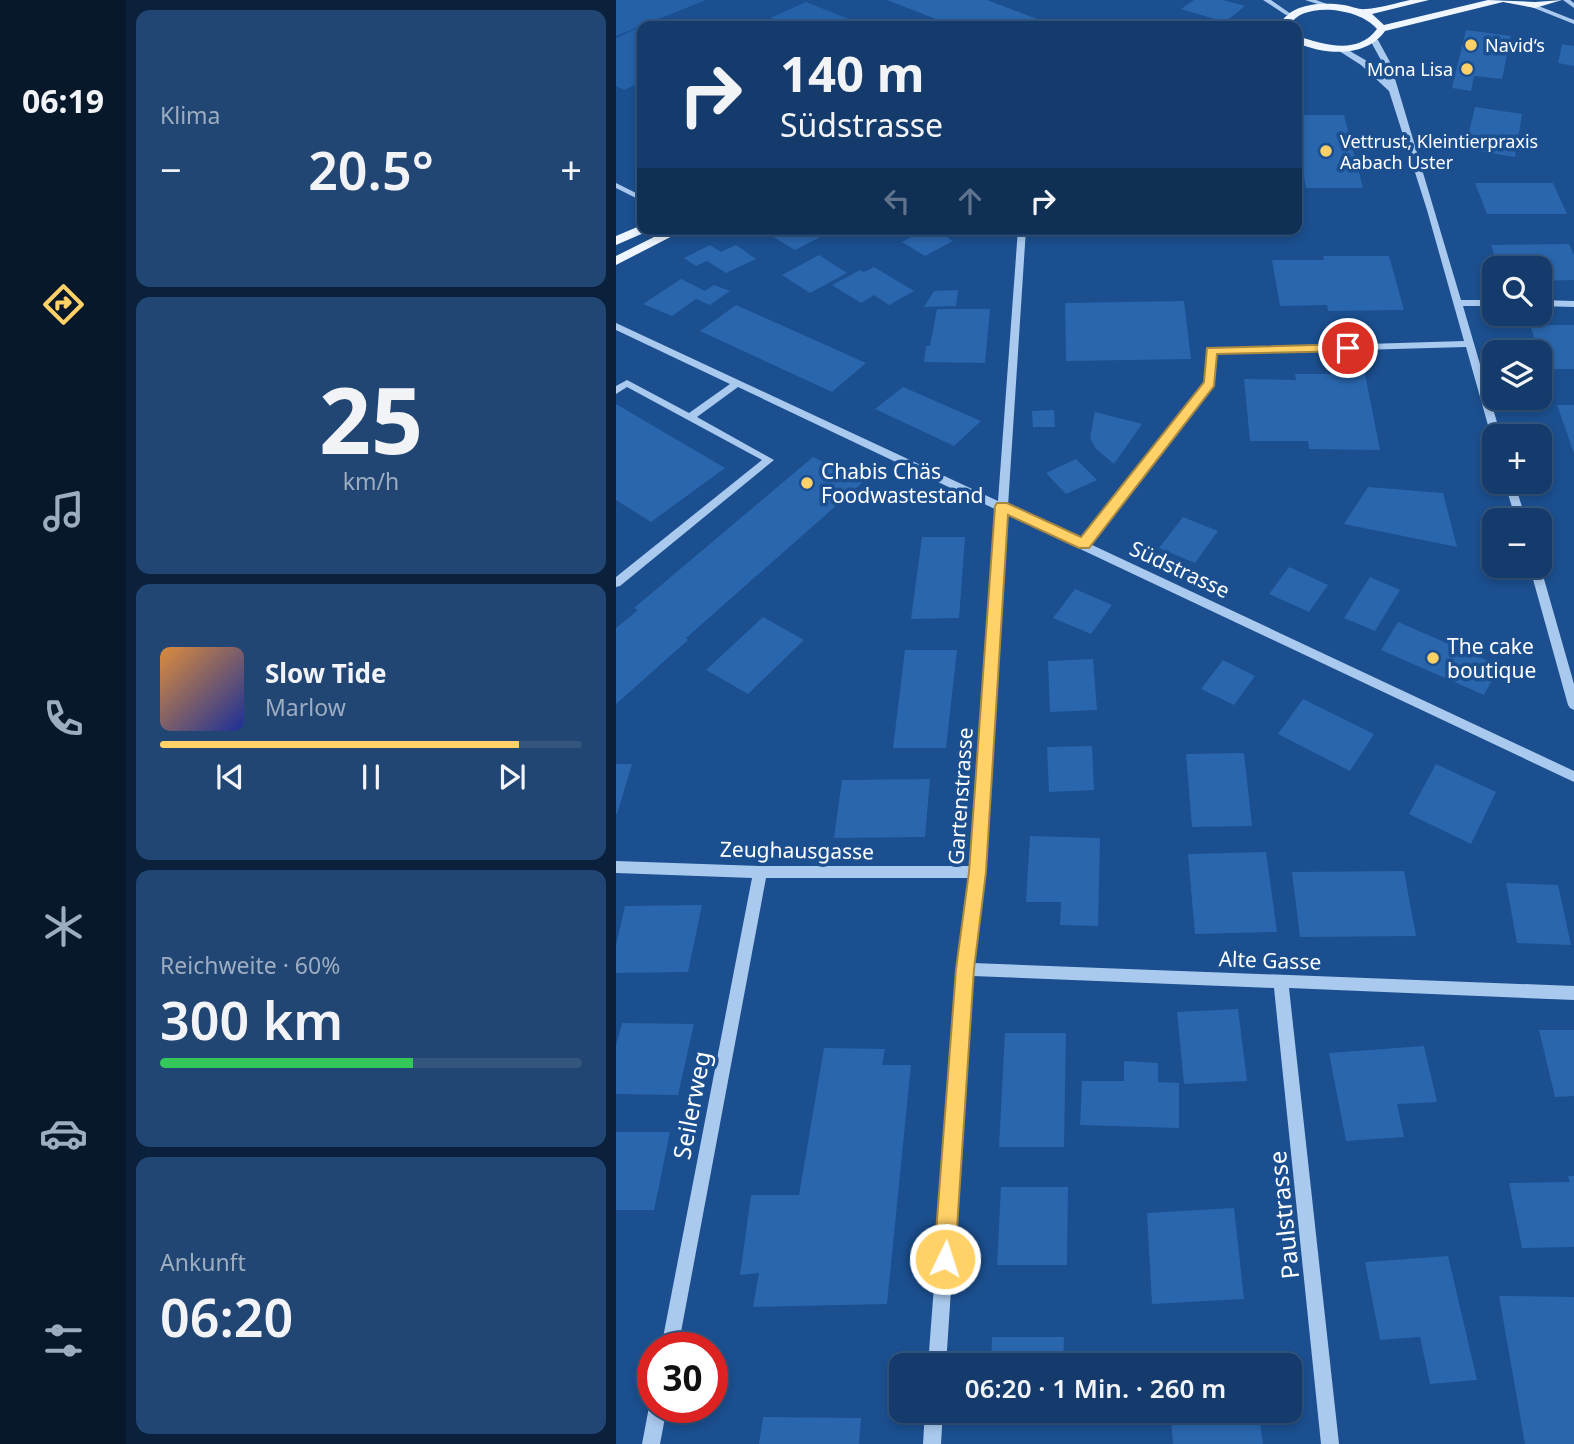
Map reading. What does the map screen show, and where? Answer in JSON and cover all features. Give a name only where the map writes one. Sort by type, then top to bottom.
[{"type":"main road","points":[[1367,12],[1424,0]]},
{"type":"main road","points":[[1302,43],[1340,49],[1363,46],[1374,40],[1382,29],[1500,0]]},
{"type":"main road","points":[[1506,0],[1531,5],[1557,0]]},
{"type":"main road","points":[[1286,21],[1289,14],[1300,8],[1324,4],[1344,5],[1367,12],[1378,20],[1382,29]]},
{"type":"main road","points":[[616,242],[637,232]]},
{"type":"main road","points":[[616,261],[668,235]]},
{"type":"street","points":[[1266,0],[1289,14]]},
{"type":"street","points":[[1308,0],[1324,4]]},
{"type":"street","points":[[1566,0],[1574,6]]},
{"type":"street","points":[[1531,5],[1574,22]]},
{"type":"street","points":[[1374,40],[1386,62],[1392,89],[1428,197],[1493,424]]},
{"type":"street","points":[[1340,49],[1364,64],[1392,89]]},
{"type":"street","points":[[616,185],[637,196]]},
{"type":"street","name":"Gartenstrasse","points":[[938,1353],[965,969],[978,872],[1022,235]]},
{"type":"street","points":[[1458,303],[1482,303]]},
{"type":"street","points":[[1552,303],[1574,304]]},
{"type":"street","name":"Südstrasse","points":[[616,326],[1084,544],[1574,777]]},
{"type":"street","points":[[1084,544],[1210,383],[1211,351],[1470,344]]},
{"type":"street","points":[[616,391],[627,383],[769,460],[616,583]]},
{"type":"street","points":[[690,417],[738,383]]},
{"type":"street","points":[[1538,578],[1574,705]]},
{"type":"street","name":"Zeughausgasse","points":[[616,867],[760,872],[978,872]]},
{"type":"street","name":"Seilerweg","points":[[672,1332],[760,872]]},
{"type":"street","name":"Alte Gasse","points":[[965,969],[1574,993]]},
{"type":"street","name":"Paulstrasse","points":[[1281,982],[1329,1444]]},
{"type":"street","points":[[651,1444],[655,1423]]},
{"type":"street","points":[[932,1444],[933,1423]]},
{"type":"shaded area","points":[[616,0],[706,0],[654,21],[637,21],[637,28],[616,36]]},
{"type":"shaded area","points":[[806,2],[854,21],[777,21],[770,18]]},
{"type":"shaded area","points":[[637,28],[637,84],[624,90],[616,86],[616,38]]},
{"type":"building","points":[[887,0],[987,0],[1043,21],[941,21]]},
{"type":"building","points":[[1194,0],[1223,0],[1245,6],[1226,21],[1181,9]]},
{"type":"building","points":[[1466,30],[1511,36],[1502,79],[1474,76],[1471,91],[1452,88]]},
{"type":"building","points":[[1562,44],[1574,46],[1574,66],[1558,63]]},
{"type":"building","points":[[1475,107],[1522,114],[1515,157],[1465,149]]},
{"type":"building","name":"Vettrust, Kleintierpraxis Aabach Uster","points":[[1302,115],[1344,115],[1363,188],[1306,188],[1302,167]]},
{"type":"building","points":[[1475,183],[1553,183],[1567,214],[1487,214]]},
{"type":"building","points":[[770,235],[822,236],[795,250]]},
{"type":"building","points":[[915,235],[944,235],[953,241],[925,256],[902,242]]},
{"type":"building","points":[[1569,244],[1574,255],[1574,280],[1552,281],[1552,256],[1495,256],[1491,245]]},
{"type":"building","points":[[710,245],[721,252],[736,245],[756,259],[726,273],[707,261],[696,266],[684,258]]},
{"type":"building","points":[[819,255],[847,273],[810,293],[782,275]]},
{"type":"building","points":[[1323,256],[1389,256],[1404,310],[1328,311],[1327,305],[1280,306],[1272,260],[1324,260]]},
{"type":"building","points":[[874,267],[914,291],[889,305],[874,295],[861,303],[832,285],[860,270],[864,272]]},
{"type":"building","points":[[681,279],[705,291],[714,285],[730,291],[710,305],[696,299],[672,316],[643,304]]},
{"type":"building","points":[[958,290],[956,306],[924,307],[934,291]]},
{"type":"building","points":[[1184,301],[1191,359],[1066,361],[1065,303]]},
{"type":"building","points":[[736,305],[866,363],[832,392],[700,331]]},
{"type":"building","points":[[937,309],[990,309],[985,363],[924,362]]},
{"type":"building","points":[[1574,325],[1574,369],[1552,369],[1552,340],[1535,340],[1530,326]]},
{"type":"building","points":[[1295,374],[1365,374],[1380,450],[1309,449],[1308,441],[1250,441],[1244,379],[1296,380]]},
{"type":"building","points":[[903,387],[981,421],[954,446],[875,409]]},
{"type":"building","points":[[616,404],[725,468],[651,522],[616,500]]},
{"type":"building","points":[[1557,405],[1574,405],[1574,453]]},
{"type":"building","points":[[1054,410],[1055,427],[1033,427],[1032,411]]},
{"type":"building","points":[[1095,412],[1142,424],[1114,464],[1096,449],[1090,438]]},
{"type":"building","points":[[813,457],[863,482],[686,638],[688,640],[616,704],[616,628],[638,610],[634,608]]},
{"type":"building","points":[[1076,459],[1097,480],[1066,494],[1046,473]]},
{"type":"building","points":[[1368,487],[1443,493],[1457,547],[1344,524]]},
{"type":"building","points":[[1183,517],[1218,531],[1195,563],[1159,548]]},
{"type":"building","points":[[922,537],[965,537],[959,618],[911,619]]},
{"type":"building","points":[[1289,567],[1328,585],[1309,612],[1269,594]]},
{"type":"building","points":[[1370,577],[1400,590],[1375,631],[1344,618]]},
{"type":"building","points":[[1075,589],[1112,605],[1091,634],[1053,618]]},
{"type":"building","points":[[763,617],[804,640],[748,694],[706,670]]},
{"type":"building","points":[[1398,622],[1500,666],[1484,695],[1381,650]]},
{"type":"building","points":[[905,650],[957,650],[946,748],[893,748]]},
{"type":"building","points":[[1093,659],[1097,710],[1050,712],[1048,661]]},
{"type":"building","points":[[1223,660],[1255,676],[1234,705],[1201,689]]},
{"type":"building","points":[[1303,699],[1374,734],[1350,771],[1278,734]]},
{"type":"building","points":[[1092,746],[1094,790],[1049,792],[1047,747]]},
{"type":"building","points":[[1244,753],[1252,826],[1192,827],[1186,754]]},
{"type":"building","points":[[616,764],[632,764],[617,814],[616,814]]},
{"type":"building","points":[[1436,764],[1496,792],[1471,844],[1409,814]]},
{"type":"building","points":[[930,779],[925,837],[834,838],[842,780]]},
{"type":"building","points":[[1030,836],[1100,838],[1098,926],[1060,925],[1061,902],[1026,902]]},
{"type":"building","points":[[1266,852],[1277,932],[1195,934],[1188,854]]},
{"type":"building","points":[[1404,871],[1416,936],[1300,937],[1292,872]]},
{"type":"building","points":[[1506,883],[1558,885],[1571,945],[1517,943]]},
{"type":"building","points":[[702,905],[688,972],[616,973],[616,945],[625,906]]},
{"type":"building","points":[[1238,1009],[1247,1081],[1184,1084],[1177,1012]]},
{"type":"building","points":[[622,1023],[694,1024],[678,1095],[616,1094],[616,1045]]},
{"type":"building","points":[[1539,1030],[1574,1030],[1574,1096],[1555,1097]]},
{"type":"building","points":[[1005,1033],[1066,1033],[1064,1147],[999,1147]]},
{"type":"building","points":[[1424,1046],[1437,1102],[1397,1104],[1404,1137],[1346,1141],[1329,1053]]},
{"type":"building","points":[[824,1048],[885,1049],[882,1065],[911,1065],[887,1304],[753,1307],[759,1273],[740,1275],[751,1195],[799,1195]]},
{"type":"building","points":[[1124,1061],[1158,1063],[1158,1082],[1179,1083],[1179,1128],[1080,1125],[1082,1081],[1124,1081]]},
{"type":"building","points":[[616,1132],[670,1132],[654,1210],[616,1210]]},
{"type":"building","points":[[1568,1176],[1574,1176],[1574,1247],[1522,1248],[1509,1183],[1570,1182]]},
{"type":"building","points":[[1001,1187],[1068,1187],[1067,1265],[997,1265]]},
{"type":"building","points":[[1234,1208],[1244,1299],[1152,1304],[1147,1213]]},
{"type":"building","points":[[1448,1256],[1477,1380],[1430,1384],[1420,1337],[1380,1340],[1365,1262]]},
{"type":"building","points":[[1499,1296],[1574,1297],[1574,1444],[1525,1444]]},
{"type":"building","points":[[992,1337],[1064,1337],[1063,1353],[991,1353]]},
{"type":"building","points":[[763,1417],[861,1418],[859,1444],[759,1444]]},
{"type":"building","points":[[1171,1423],[1260,1423],[1263,1444],[1173,1444]]},
{"type":"place","name":"Navid‘s","points":[[1471,45]]},
{"type":"place","name":"Mona Lisa","points":[[1467,69]]},
{"type":"place","name":"Vettrust, Kleintierpraxis Aabach Uster","points":[[1326,151]]},
{"type":"place","name":"Chabis Chäs Foodwastestand","points":[[807,483]]},
{"type":"place","name":"The cake boutique","points":[[1433,658]]},
{"type":"route","points":[[945,1259],[965,969],[978,872],[1002,506],[1084,544],[1210,383],[1211,351],[1348,348]]}]
